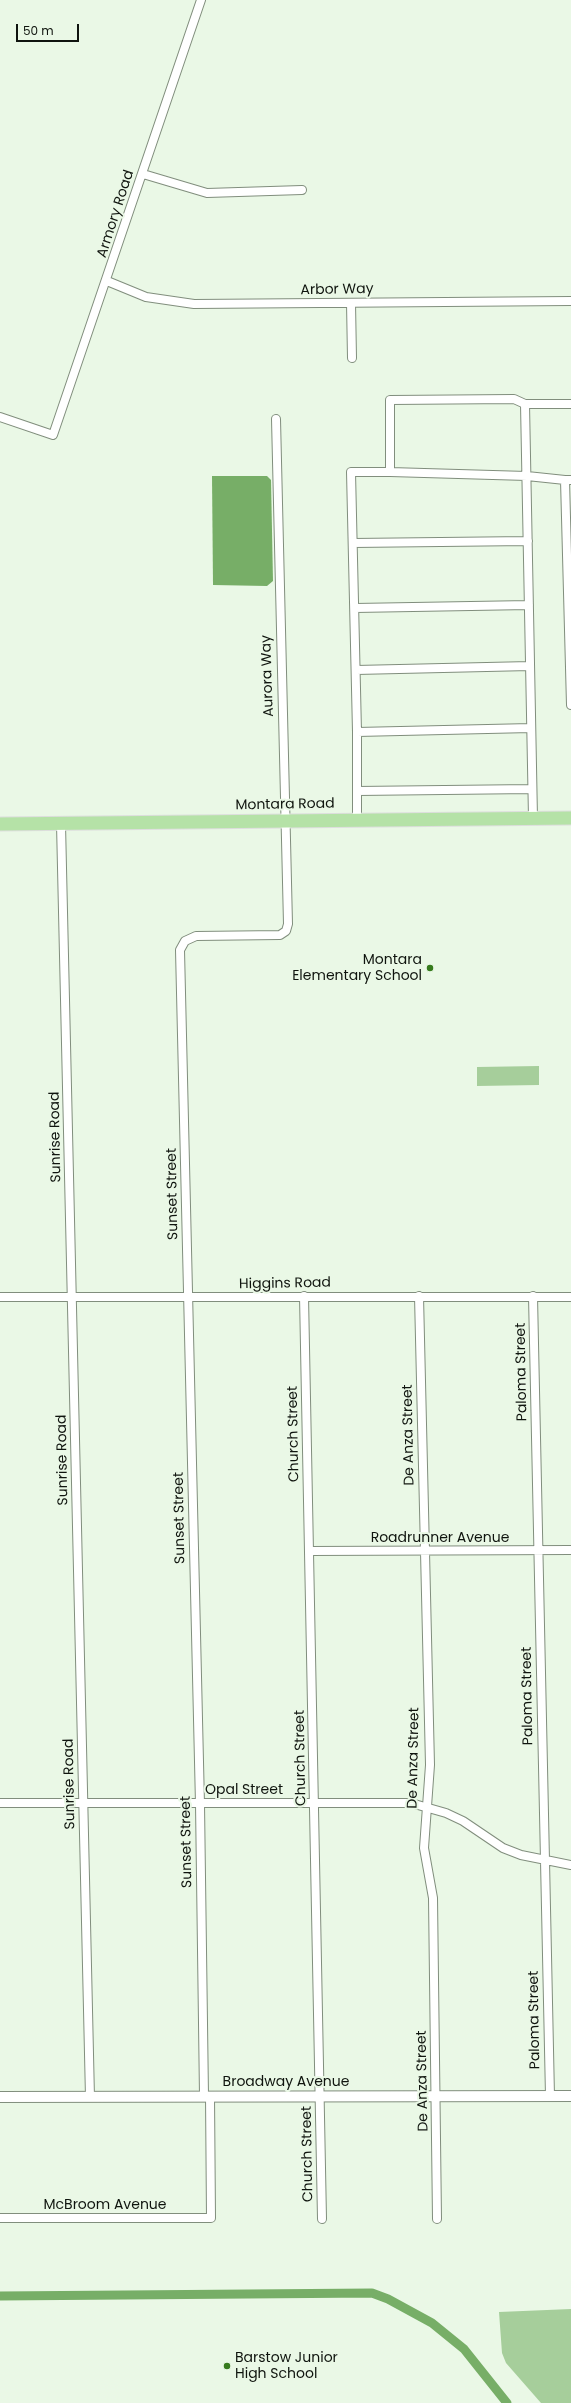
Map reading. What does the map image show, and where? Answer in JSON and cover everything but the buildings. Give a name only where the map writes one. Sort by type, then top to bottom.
[{"type":"main road","name":"Montara Road","points":[[0,824],[571,818]]},
{"type":"street","name":"Armory Road","points":[[0,417],[53,435],[107,281],[201,0]]},
{"type":"street","points":[[143,174],[207,192],[302,190]]},
{"type":"street","name":"Arbor Way","points":[[107,281],[146,297],[194,304],[571,301]]},
{"type":"street","points":[[352,303],[352,358]]},
{"type":"street","points":[[390,472],[390,400],[514,400],[525,404],[571,404]]},
{"type":"street","points":[[525,404],[533,818]]},
{"type":"street","name":"Aurora Way","points":[[185,941],[196,936],[280,935],[286,931],[288,924],[276,419]]},
{"type":"street","points":[[357,820],[357,732],[352,472],[527,476],[568,480],[571,705]]},
{"type":"street","points":[[353,543],[528,541]]},
{"type":"street","points":[[355,608],[529,605]]},
{"type":"street","points":[[356,670],[530,666]]},
{"type":"street","points":[[357,732],[531,728]]},
{"type":"street","points":[[357,791],[532,789]]},
{"type":"street","name":"Sunrise Road","points":[[61,824],[73,1298],[90,2097]]},
{"type":"street","name":"Sunset Street","points":[[185,941],[180,950],[210,2218]]},
{"type":"street","name":"Higgins Road","points":[[0,1297],[188,1298],[304,1296],[571,1296]]},
{"type":"street","name":"Church Street","points":[[304,1296],[322,2219]]},
{"type":"street","name":"De Anza Street","points":[[419,1296],[430,1765],[424,1848],[433,1898],[437,2219]]},
{"type":"street","name":"Paloma Street","points":[[533,1296],[550,2096]]},
{"type":"street","name":"Roadrunner Avenue","points":[[309,1551],[571,1550]]},
{"type":"street","name":"Opal Street","points":[[0,1803],[200,1804],[393,1802],[427,1808],[463,1821],[503,1848],[521,1855],[571,1865]]},
{"type":"street","name":"Broadway Avenue","points":[[0,2097],[571,2096]]},
{"type":"street","name":"McBroom Avenue","points":[[0,2218],[210,2218]]},
{"type":"shaded area","points":[[212,476],[267,476],[271,480],[273,581],[267,586],[213,585]]},
{"type":"shaded area","points":[[539,1066],[539,1085],[477,1086],[477,1067]]},
{"type":"shaded area","points":[[571,2309],[571,2403],[541,2403],[506,2363],[502,2353],[499,2312]]},
{"type":"waterway","points":[[0,2296],[372,2293],[388,2299],[432,2323],[464,2349],[507,2403]]},
{"type":"place","name":"Montara Elementary School","points":[[430,968]]},
{"type":"place","name":"Barstow Junior High School","points":[[227,2366]]}]
